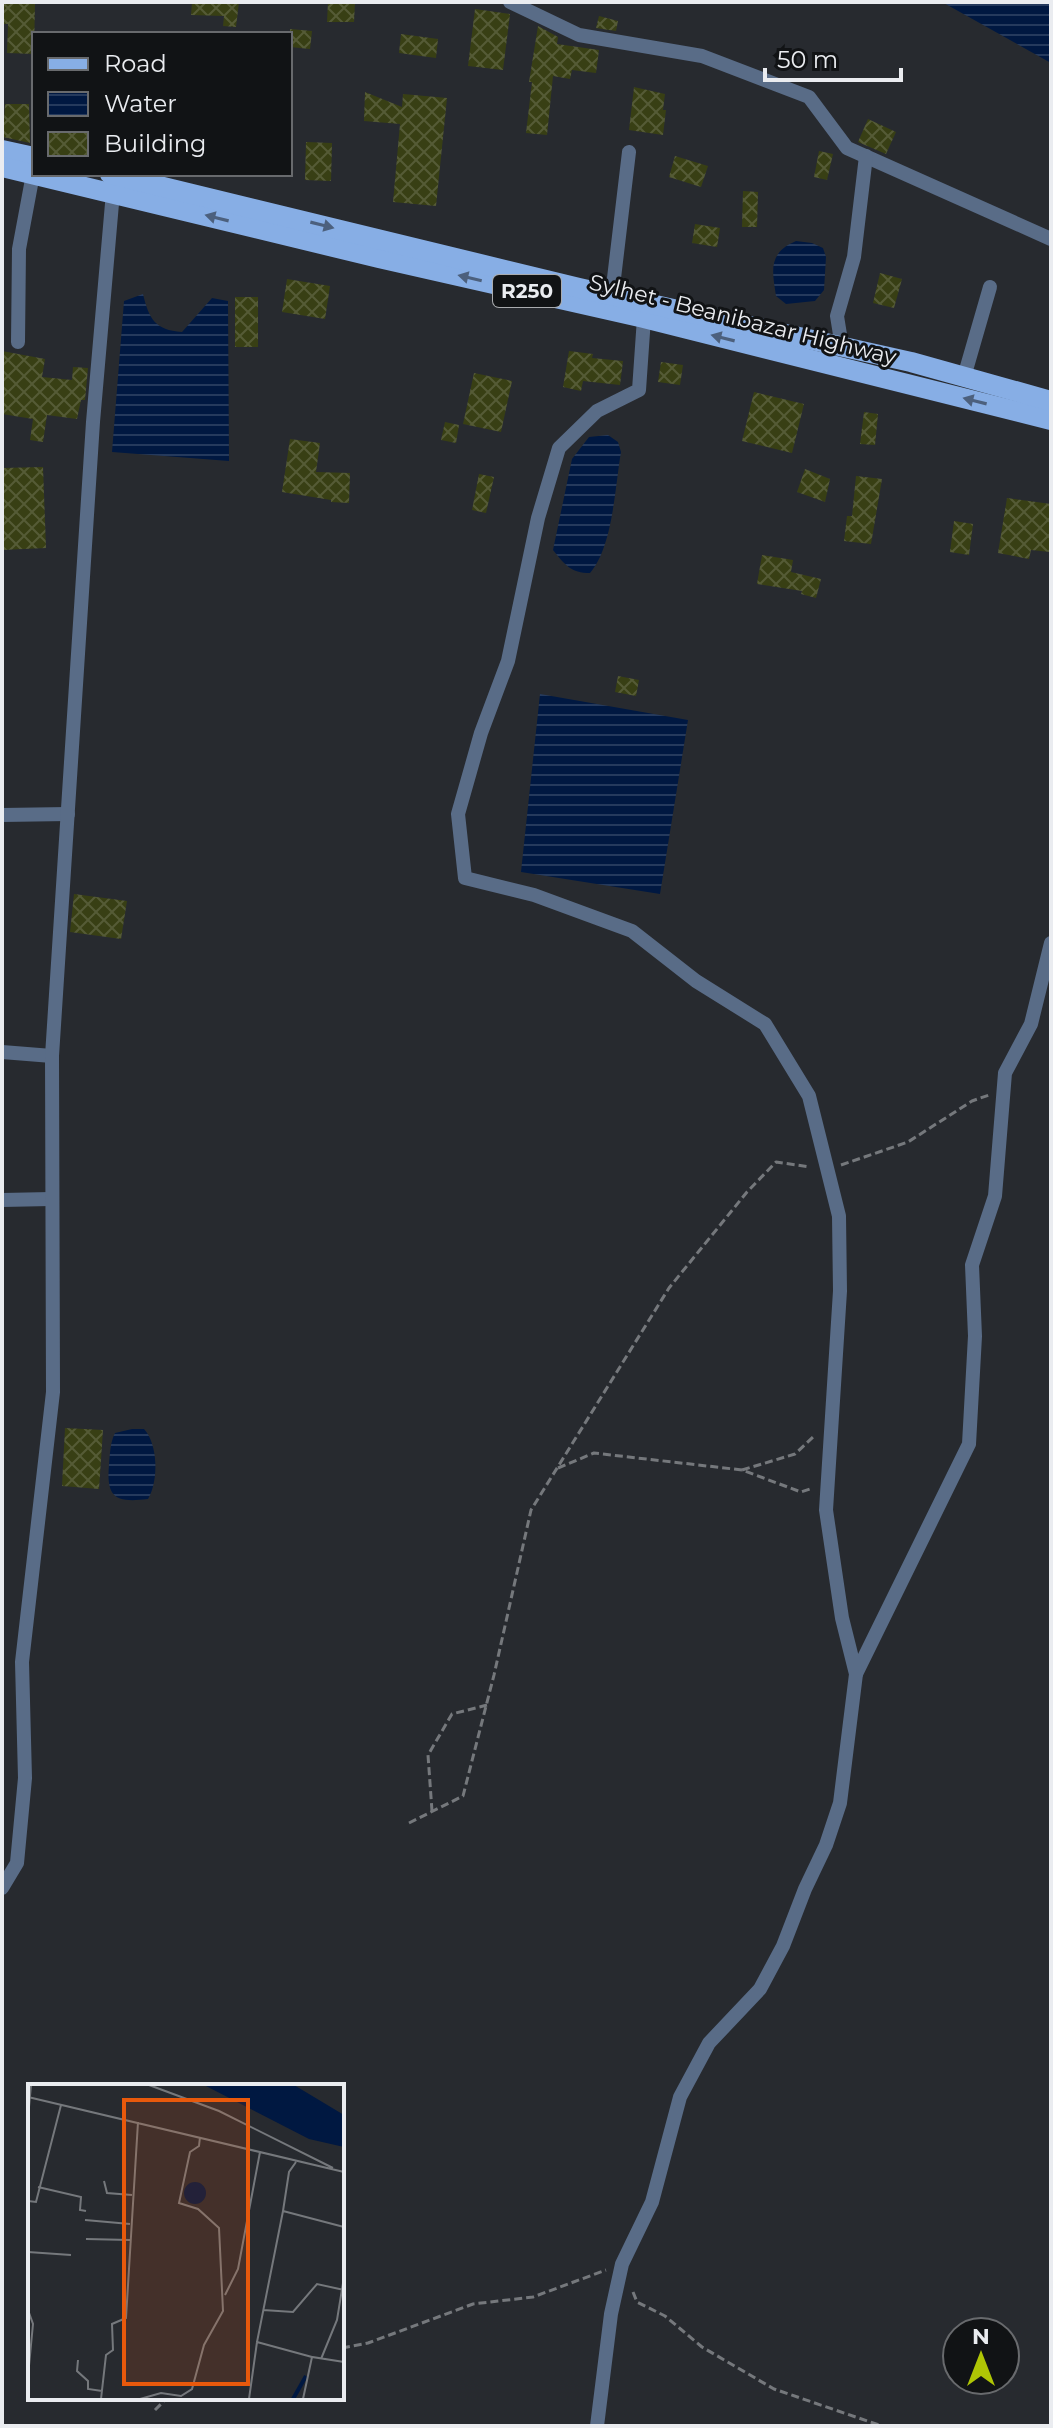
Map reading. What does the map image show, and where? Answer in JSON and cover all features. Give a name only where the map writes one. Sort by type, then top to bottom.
[{"type":"main road","name":"Sylhet - Beanibazar Highway","points":[[2,150],[32,165]]},
{"type":"main road","name":"Sylhet - Beanibazar Highway","points":[[2,167],[32,166]]},
{"type":"main road","name":"Sylhet - Beanibazar Highway","points":[[79,176],[842,347],[1051,401]]},
{"type":"main road","name":"Sylhet - Beanibazar Highway","points":[[112,183],[379,258],[644,318],[1051,420]]},
{"type":"street","points":[[510,2],[579,35],[702,56],[809,97],[847,148],[1051,239]]},
{"type":"street","points":[[612,295],[629,152]]},
{"type":"street","points":[[842,347],[837,316],[854,257],[866,156]]},
{"type":"street","points":[[18,342],[19,249],[32,172]]},
{"type":"street","points":[[2,1888],[17,1863],[25,1778],[22,1662],[53,1392],[52,1056],[93,422],[112,183]]},
{"type":"street","points":[[964,377],[990,287]]},
{"type":"street","points":[[644,318],[639,390],[597,411],[559,448],[538,518],[508,661],[481,733],[458,814],[465,878],[534,895],[632,931],[696,981],[765,1024],[809,1096],[839,1216],[840,1291],[826,1510],[842,1618],[856,1674]]},
{"type":"street","points":[[2,815],[68,814]]},
{"type":"street","points":[[597,2426],[611,2314],[622,2264],[652,2202],[680,2097],[709,2043],[760,1989],[783,1946],[826,1845],[840,1803],[856,1674],[969,1444],[975,1336],[972,1265],[995,1196],[1005,1073],[1031,1024],[1051,943]]},
{"type":"street","points":[[2,1052],[52,1056]]},
{"type":"street","points":[[2,1200],[51,1199]]},
{"type":"path","points":[[409,1823],[463,1796],[531,1510],[669,1288],[747,1192],[776,1162],[827,1170],[908,1142],[972,1101],[1004,1089]]},
{"type":"path","points":[[742,1470],[795,1454],[833,1419]]},
{"type":"path","points":[[558,1468],[594,1453],[742,1470],[801,1492],[828,1483]]},
{"type":"path","points":[[432,1811],[428,1755],[452,1714],[487,1705]]},
{"type":"path","points":[[344,2348],[368,2343],[473,2304],[533,2297],[622,2264],[637,2302],[665,2316],[702,2347],[774,2389],[882,2426]]},
{"type":"path","points":[[155,2410],[165,2400]]},
{"type":"water","points":[[942,2],[1051,2],[1051,63]]},
{"type":"water","points":[[796,241],[823,248],[826,257],[824,290],[815,301],[786,304],[776,296],[774,263],[780,251]]},
{"type":"water","points":[[143,294],[151,316],[159,326],[182,332],[212,298],[228,301],[229,461],[112,452],[124,301]]},
{"type":"water","points":[[608,435],[618,442],[621,452],[612,516],[598,562],[590,573],[578,572],[553,550],[572,459],[589,437]]},
{"type":"water","points":[[540,694],[688,720],[660,894],[521,872]]},
{"type":"water","points":[[144,1429],[152,1444],[154,1483],[148,1499],[121,1499],[115,1496],[109,1485],[113,1437],[115,1433]]},
{"type":"building","points":[[4,2],[35,2],[32,54],[7,53],[8,24],[3,24]]},
{"type":"building","points":[[192,2],[239,2],[236,27],[223,26],[224,16],[191,15]]},
{"type":"building","points":[[328,2],[355,2],[354,22],[327,22]]},
{"type":"building","points":[[475,9],[510,14],[503,70],[468,66]]},
{"type":"building","points":[[599,16],[618,21],[616,31],[596,28]]},
{"type":"building","points":[[538,26],[558,37],[557,44],[599,50],[596,73],[572,70],[570,79],[553,76],[547,135],[526,133],[532,82],[529,82]]},
{"type":"building","points":[[290,29],[312,31],[310,49],[292,47]]},
{"type":"building","points":[[401,34],[438,39],[436,58],[399,53]]},
{"type":"building","points":[[634,87],[665,94],[663,135],[629,130]]},
{"type":"building","points":[[365,92],[402,107],[403,94],[447,98],[436,206],[393,202],[400,124],[364,121]]},
{"type":"building","points":[[5,104],[29,104],[30,143],[3,137]]},
{"type":"building","points":[[868,119],[896,132],[886,154],[858,142]]},
{"type":"building","points":[[306,142],[332,143],[331,181],[305,180]]},
{"type":"building","points":[[819,151],[833,154],[827,180],[814,177]]},
{"type":"building","points":[[675,156],[708,166],[701,187],[669,177]]},
{"type":"building","points":[[743,191],[758,192],[757,227],[742,227]]},
{"type":"building","points":[[695,224],[720,228],[717,247],[692,243]]},
{"type":"building","points":[[880,273],[902,279],[894,308],[873,303]]},
{"type":"building","points":[[287,279],[330,286],[325,319],[282,312]]},
{"type":"building","points":[[235,297],[258,297],[258,347],[235,347]]},
{"type":"building","points":[[2,351],[45,359],[42,377],[72,380],[73,367],[88,368],[85,400],[81,400],[77,419],[47,415],[43,442],[30,440],[33,419],[2,414]]},
{"type":"building","points":[[569,351],[593,354],[592,358],[623,361],[620,385],[583,381],[581,391],[563,387]]},
{"type":"building","points":[[661,362],[683,365],[680,385],[658,382]]},
{"type":"building","points":[[474,373],[512,381],[501,432],[463,424]]},
{"type":"building","points":[[754,392],[804,404],[792,453],[742,441]]},
{"type":"building","points":[[864,412],[878,414],[875,445],[860,444]]},
{"type":"building","points":[[445,422],[459,425],[456,443],[441,440]]},
{"type":"building","points":[[290,439],[320,443],[316,472],[350,473],[349,503],[282,492]]},
{"type":"building","points":[[43,467],[46,548],[2,550],[2,468]]},
{"type":"building","points":[[805,469],[830,479],[825,502],[797,492]]},
{"type":"building","points":[[479,474],[494,477],[486,513],[472,510]]},
{"type":"building","points":[[856,476],[882,479],[871,544],[844,541],[847,516],[852,516]]},
{"type":"building","points":[[1007,498],[1051,504],[1050,552],[1031,550],[1029,559],[998,553]]},
{"type":"building","points":[[954,521],[973,524],[969,555],[950,552]]},
{"type":"building","points":[[762,555],[793,560],[791,572],[821,579],[816,598],[801,594],[802,591],[757,584]]},
{"type":"building","points":[[618,676],[639,680],[636,696],[615,692]]},
{"type":"building","points":[[74,894],[127,901],[121,939],[70,932]]},
{"type":"building","points":[[65,1428],[103,1430],[99,1489],[62,1486]]}]
